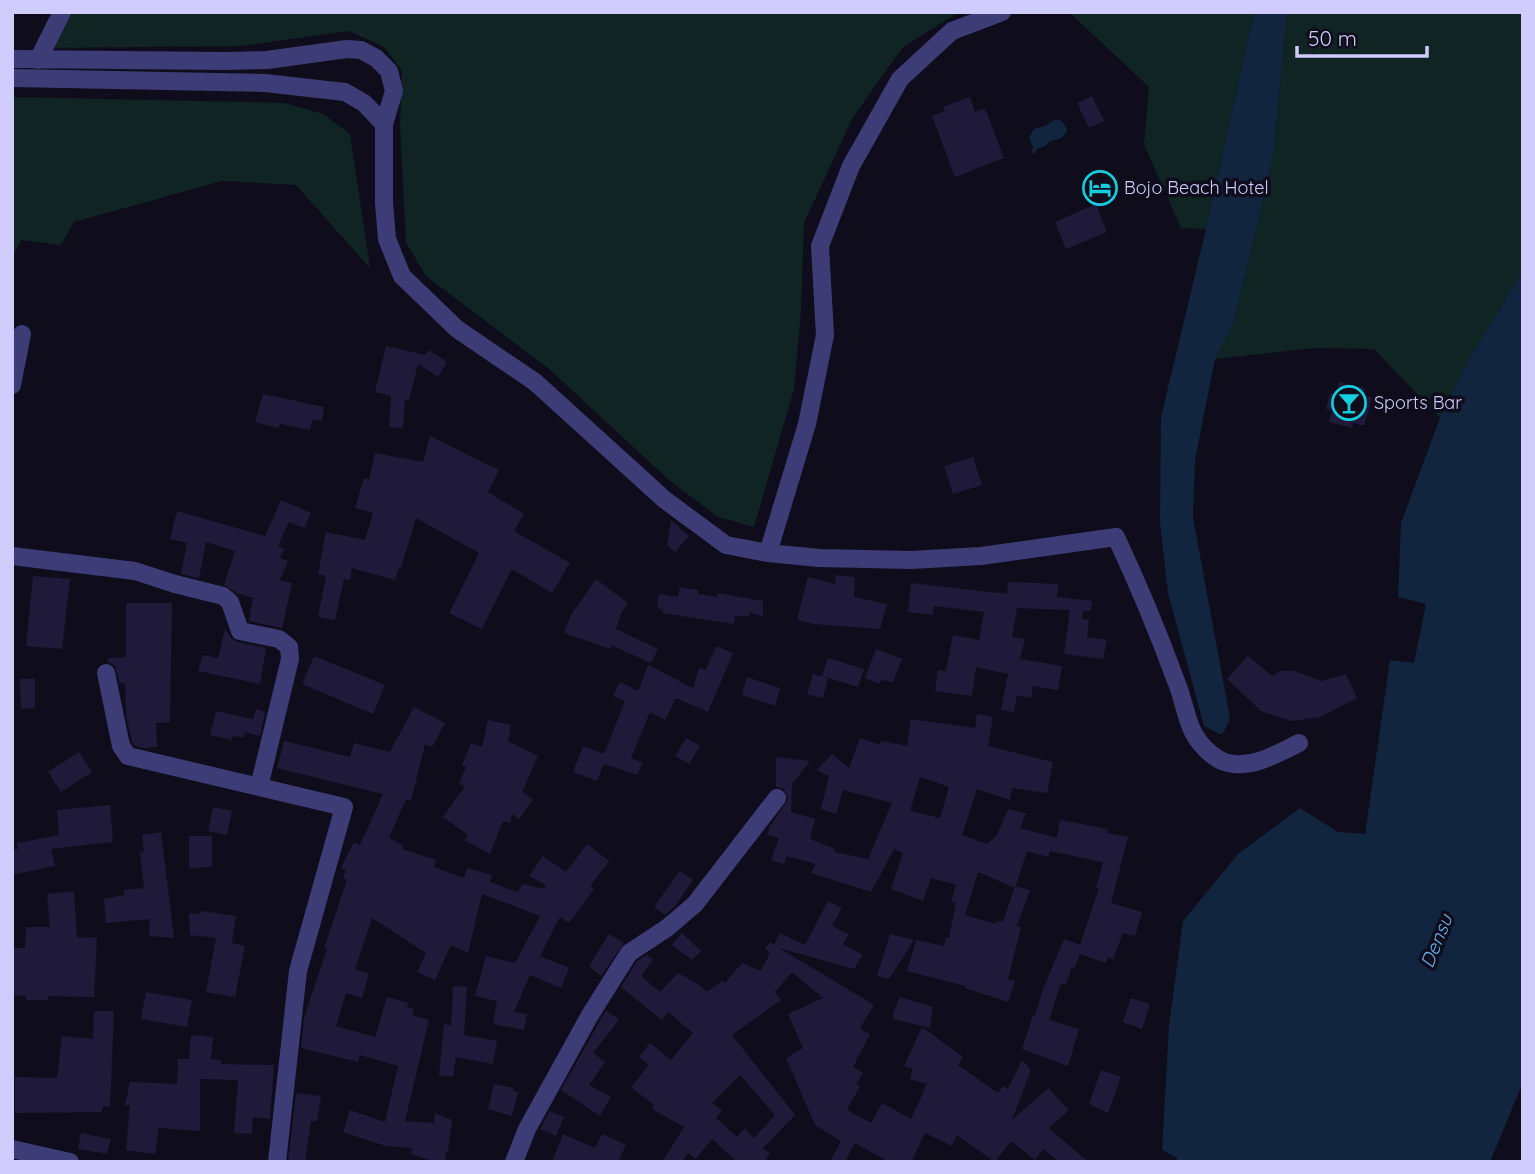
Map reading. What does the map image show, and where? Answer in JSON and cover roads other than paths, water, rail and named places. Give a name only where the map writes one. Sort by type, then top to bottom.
[{"type":"street","points":[[38,60],[62,12]]},
{"type":"street","points":[[768,554],[807,424],[825,335],[820,246],[851,166],[900,79],[952,31],[1002,12]]},
{"type":"street","points":[[12,59],[267,60],[347,49],[360,50],[376,58],[388,71],[394,90],[384,124],[387,239],[402,276],[457,329],[535,382],[665,500],[699,526],[726,545],[768,554],[819,558],[911,560],[981,555],[1116,537],[1159,636],[1193,733],[1210,754],[1228,763],[1249,763],[1265,759],[1299,743]]},
{"type":"street","points":[[265,83],[267,60]]},
{"type":"street","points":[[12,78],[265,83],[345,92],[364,103],[384,124]]},
{"type":"street","points":[[12,385],[22,334]]},
{"type":"street","points":[[12,556],[135,571],[223,596],[230,602],[240,631],[279,639],[289,647],[290,659],[259,787]]},
{"type":"street","points":[[106,673],[121,746],[128,756],[344,807],[298,971],[276,1162]]},
{"type":"street","points":[[514,1162],[539,1106],[590,1015],[629,953],[667,928],[695,904],[776,798]]},
{"type":"street","points":[[12,1149],[71,1162]]},
{"type":"water","points":[[1254,12],[1287,12],[1273,158],[1234,323],[1215,359],[1195,460],[1193,517],[1230,719],[1222,735],[1204,726],[1168,593],[1160,522],[1161,417]]},
{"type":"water","points":[[1056,119],[1064,124],[1066,133],[1037,149],[1035,154],[1032,152],[1029,137],[1034,129]]},
{"type":"water","name":"Densu","points":[[1523,270],[1523,1082],[1490,1162],[1177,1162],[1177,1158],[1162,1150],[1169,1026],[1183,921],[1238,854],[1300,808],[1338,832],[1365,834],[1390,660],[1414,663],[1426,604],[1398,597],[1401,523],[1440,418],[1466,364]]},
{"type":"place","name":"Bojo Beach Hotel","points":[[1100,188]]},
{"type":"place","name":"Sports Bar","points":[[1349,403]]}]
